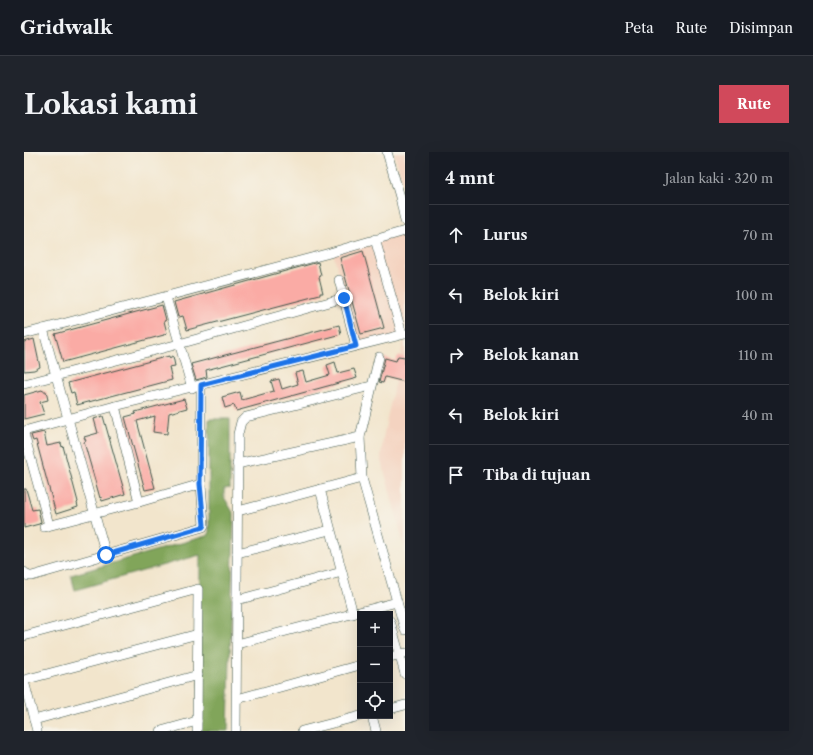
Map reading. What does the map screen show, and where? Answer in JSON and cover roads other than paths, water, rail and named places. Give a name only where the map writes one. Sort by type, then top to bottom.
[{"type":"street","points":[[387,152],[403,196],[405,221]]},
{"type":"street","points":[[24,334],[326,254],[405,231]]},
{"type":"street","points":[[24,431],[115,406],[192,388],[403,334],[375,239]]},
{"type":"street","points":[[339,280],[356,346]]},
{"type":"street","points":[[166,297],[192,388]]},
{"type":"street","points":[[24,384],[179,344],[344,298]]},
{"type":"street","points":[[43,329],[106,555]]},
{"type":"street","points":[[379,357],[360,436],[362,478],[405,630]]},
{"type":"street","points":[[24,572],[28,576],[32,576],[203,527],[200,484],[201,385]]},
{"type":"street","points":[[236,731],[237,464],[238,434],[241,422],[246,418],[372,386]]},
{"type":"street","points":[[115,406],[139,502]]},
{"type":"street","points":[[24,434],[46,526],[139,502],[200,484]]},
{"type":"street","points":[[237,464],[360,436]]},
{"type":"street","points":[[238,511],[362,478]]},
{"type":"street","points":[[320,489],[353,614]]},
{"type":"street","points":[[237,553],[330,530]]},
{"type":"street","points":[[237,600],[342,572]]},
{"type":"street","points":[[24,636],[198,589],[197,731]]},
{"type":"street","points":[[237,644],[353,614],[387,610],[397,602]]},
{"type":"street","points":[[393,629],[403,654],[405,674]]},
{"type":"street","points":[[38,731],[24,681],[198,634]]},
{"type":"street","points":[[393,656],[403,654]]},
{"type":"street","points":[[237,699],[357,666]]},
{"type":"street","points":[[34,720],[198,675]]},
{"type":"street","points":[[393,708],[405,705]]},
{"type":"street","points":[[302,731],[331,727],[357,717]]},
{"type":"street","points":[[373,719],[376,731]]},
{"type":"street","points":[[161,731],[197,721]]}]
